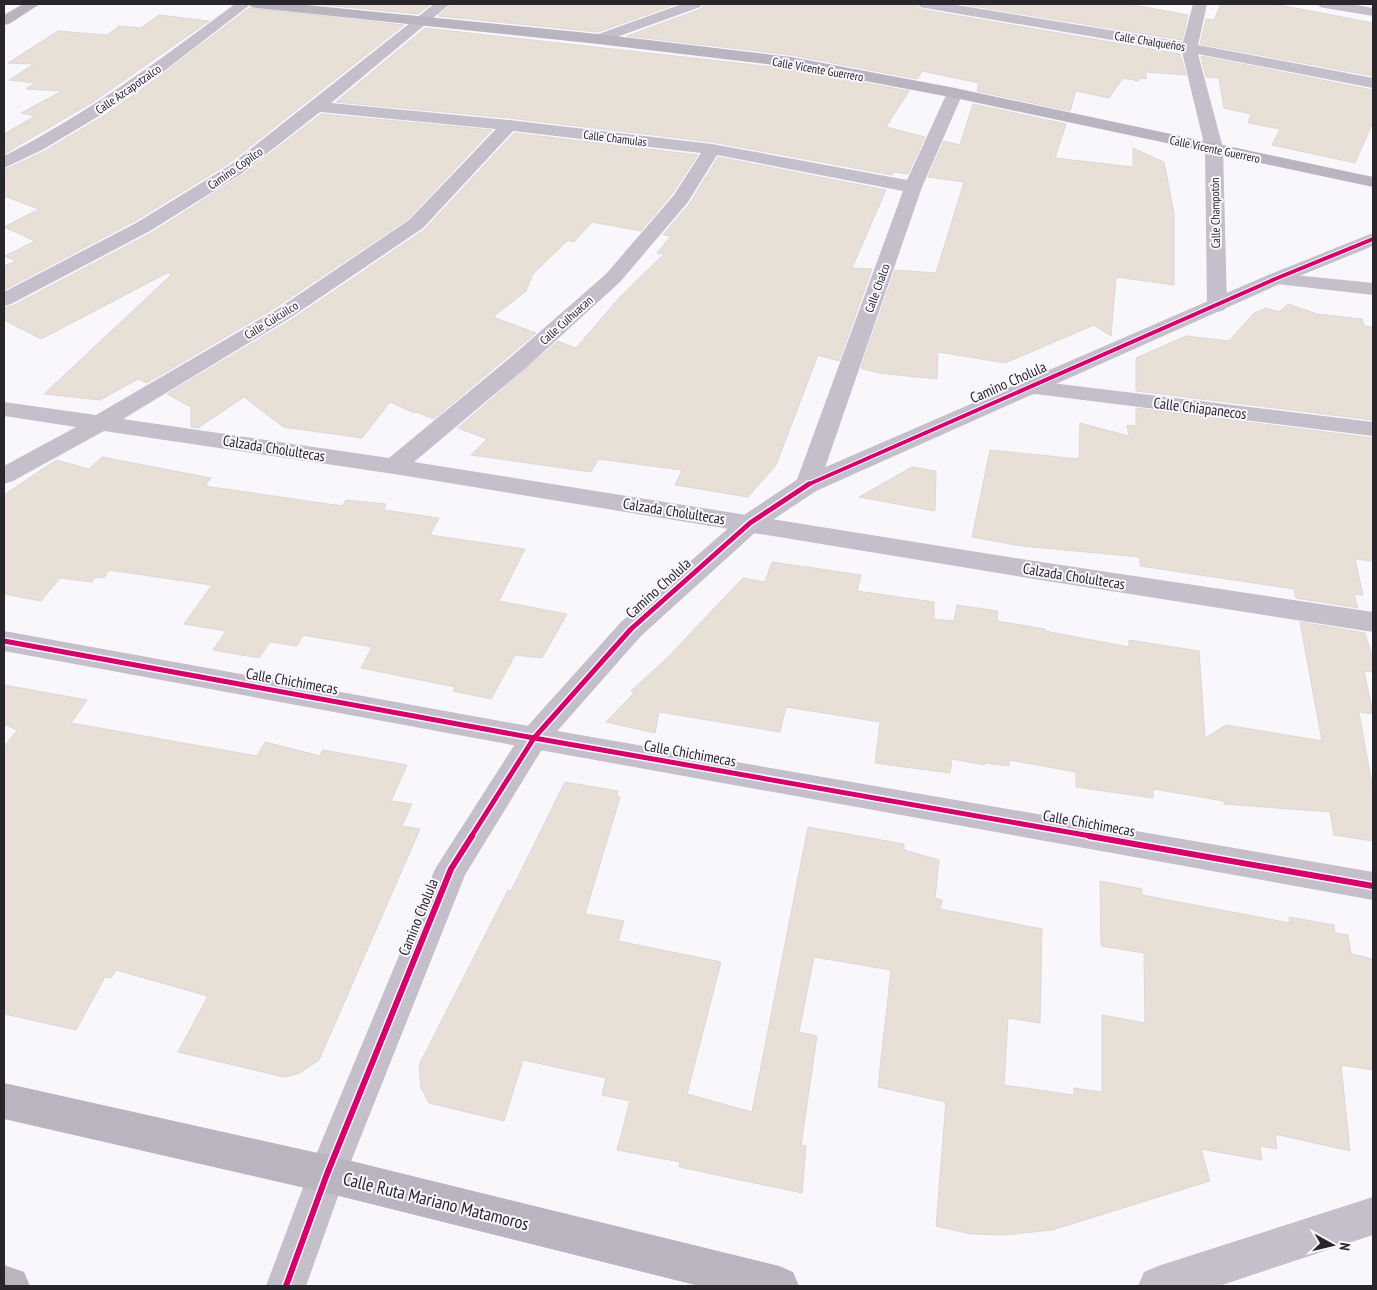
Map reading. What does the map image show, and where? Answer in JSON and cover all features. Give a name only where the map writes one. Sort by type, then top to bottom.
[{"type":"main road","points":[[4,21],[33,4]]},
{"type":"main road","name":"Calle Vicente Guerrero","points":[[256,4],[598,39],[791,62],[955,94],[1373,182]]},
{"type":"main road","name":"Calle Ruta Mariano Matamoros","points":[[4,1101],[327,1174],[779,1286]]},
{"type":"main road","points":[[4,1285],[10,1286]]},
{"type":"street","name":"Calle Azcapotzalco","points":[[4,163],[35,148],[93,114],[244,4]]},
{"type":"street","name":"Camino Copilco","points":[[4,300],[143,227],[196,195],[271,143],[443,4]]},
{"type":"street","points":[[598,39],[695,4]]},
{"type":"street","name":"Calle Chalqueños","points":[[925,4],[1190,48],[1373,83]]},
{"type":"street","name":"Calle Champotón","points":[[1200,4],[1190,48],[1214,148],[1217,306]]},
{"type":"street","points":[[1325,4],[1373,12]]},
{"type":"street","name":"Calle Chalco","points":[[807,486],[913,188],[955,94]]},
{"type":"street","name":"Calle Chamulas","points":[[315,106],[509,125],[712,149],[913,188]]},
{"type":"street","name":"Calle Cuicuilco","points":[[4,476],[102,422],[283,314],[416,224],[509,125]]},
{"type":"street","name":"Calle Culhuacan","points":[[394,466],[519,362],[613,278],[681,198],[712,149]]},
{"type":"street","name":"Camino Cholula","points":[[286,1286],[327,1174],[451,869],[534,738],[631,629],[750,523],[807,486],[1027,387],[1217,306],[1275,279],[1373,239]]},
{"type":"street","points":[[1275,279],[1373,289]]},
{"type":"street","name":"Calle Chiapanecos","points":[[1027,387],[1373,429]]},
{"type":"street","name":"Calzada Cholultecas","points":[[4,409],[394,466],[1018,567],[1373,622]]},
{"type":"street","name":"Calle Chichimecas","points":[[4,641],[534,738],[1373,886]]},
{"type":"street","points":[[1158,1286],[1373,1216]]},
{"type":"building","points":[[313,4],[431,4],[418,14]]},
{"type":"building","points":[[452,4],[677,4],[598,32],[438,16]]},
{"type":"building","points":[[704,4],[916,4],[918,8],[925,10],[1180,54],[1186,75],[1146,72],[1146,79],[1139,78],[1139,81],[1123,78],[1109,98],[1076,91],[1070,111],[977,91],[979,83],[922,71],[917,79],[791,55],[627,36],[701,9]]},
{"type":"building","points":[[960,4],[1128,4],[1188,15],[1182,40]]},
{"type":"building","points":[[1221,4],[1274,4],[1373,23],[1373,76],[1200,44],[1206,19],[1214,20]]},
{"type":"building","points":[[249,8],[404,25],[228,164],[135,221],[4,290],[4,266],[16,261],[5,256],[35,241],[4,227],[39,209],[4,196],[4,170],[43,152],[105,115]]},
{"type":"building","points":[[159,15],[209,21],[93,102],[4,154],[4,134],[35,116],[21,113],[62,91],[26,89],[35,83],[9,80],[34,64],[8,63],[58,31],[107,35],[119,26],[141,28]]},
{"type":"building","points":[[425,28],[791,69],[909,91],[886,127],[925,137],[908,174],[894,172],[892,175],[712,142],[509,118],[336,102]]},
{"type":"building","points":[[1201,56],[1373,90],[1373,122],[1355,163],[1272,145],[1280,129],[1248,123],[1251,114],[1224,108],[1219,78],[1206,77]]},
{"type":"building","points":[[973,104],[1066,124],[1055,158],[1133,167],[1133,148],[1164,162],[1174,213],[1174,285],[1116,277],[1111,336],[1094,325],[1005,363],[938,352],[937,379],[878,373],[861,368],[895,270],[936,273],[964,182],[928,177],[944,141],[960,145]]},
{"type":"building","points":[[321,114],[492,130],[408,219],[275,308],[147,383],[138,379],[100,400],[44,394],[171,275],[169,272],[41,339],[4,320],[4,308],[12,306],[151,233],[242,175]]},
{"type":"building","points":[[514,133],[698,155],[672,194],[641,231],[592,222],[574,242],[568,240],[533,274],[526,291],[493,317],[536,333],[434,419],[416,412],[414,413],[390,402],[362,438],[283,427],[244,397],[198,428],[191,427],[191,407],[167,394],[291,320],[424,230]]},
{"type":"building","points":[[718,157],[886,190],[852,268],[872,269],[839,361],[818,355],[776,465],[748,497],[675,485],[682,470],[598,459],[591,472],[471,455],[487,439],[458,428],[558,341],[576,348],[619,298],[664,254],[657,253],[671,236],[663,235],[690,203]]},
{"type":"building","points":[[1288,304],[1317,314],[1362,319],[1364,326],[1373,327],[1373,420],[1136,391],[1136,358],[1186,336],[1229,341],[1254,313],[1266,308],[1279,312]]},
{"type":"building","points":[[1136,408],[1373,438],[1373,561],[1355,559],[1363,595],[1354,594],[1358,608],[1296,598],[1294,589],[1140,566],[1140,557],[1022,546],[972,537],[990,450],[1079,459],[1080,423],[1129,436],[1127,425],[1136,426]]},
{"type":"building","points":[[102,457],[211,478],[205,486],[342,506],[346,500],[386,504],[384,510],[439,518],[430,535],[525,549],[499,601],[567,614],[542,658],[515,655],[491,699],[453,691],[455,687],[361,668],[372,647],[303,635],[297,646],[270,642],[259,658],[213,650],[226,631],[184,624],[212,585],[109,570],[104,578],[95,577],[92,582],[60,578],[41,601],[4,594],[4,495],[56,460],[89,469]]},
{"type":"building","points":[[912,467],[936,471],[935,511],[859,497]]},
{"type":"building","points":[[772,562],[861,575],[857,591],[934,602],[934,619],[954,621],[957,605],[998,611],[997,621],[1129,647],[1129,640],[1199,651],[1205,738],[1226,725],[1322,741],[1300,622],[1365,633],[1373,660],[1373,672],[1364,671],[1373,714],[1359,712],[1373,790],[1373,841],[1334,835],[1330,812],[1224,804],[1224,801],[1153,789],[1153,798],[1076,787],[1076,772],[1009,760],[1009,766],[985,763],[985,765],[952,759],[950,773],[875,763],[880,722],[786,707],[780,732],[659,712],[655,733],[606,722],[634,693],[631,691],[666,659],[743,578],[765,582]]},
{"type":"building","points":[[4,685],[87,700],[71,723],[257,756],[265,742],[320,756],[323,750],[407,765],[391,801],[412,804],[402,826],[420,829],[319,1060],[300,1073],[284,1077],[178,1052],[208,996],[116,970],[111,978],[105,977],[76,1030],[4,1014],[4,747],[17,730],[4,724]]},
{"type":"building","points":[[565,782],[618,791],[617,796],[620,797],[585,914],[624,921],[618,941],[721,962],[687,1094],[752,1112],[808,827],[904,844],[904,850],[939,860],[935,898],[942,900],[940,909],[1042,929],[1040,1023],[1008,1018],[1004,1085],[1074,1095],[1074,1088],[1102,1092],[1102,1015],[1145,1023],[1144,953],[1101,946],[1100,881],[1142,889],[1142,895],[1290,923],[1289,917],[1334,925],[1335,933],[1348,935],[1351,954],[1373,959],[1373,1070],[1341,1065],[1350,1151],[1275,1134],[1277,1149],[1260,1146],[1262,1160],[1201,1149],[1210,1181],[1052,1230],[1004,1235],[971,1234],[936,1226],[946,1102],[878,1087],[891,970],[814,957],[799,1032],[817,1036],[801,1145],[806,1146],[802,1193],[679,1167],[680,1162],[617,1150],[630,1101],[602,1095],[606,1078],[523,1060],[504,1121],[429,1103],[421,1088],[419,1065],[508,890],[511,891]]},
{"type":"cycle path","points":[[286,1286],[327,1174],[451,869],[534,738],[631,629],[750,523],[807,485],[1275,279],[1373,239]]},
{"type":"cycle path","points":[[4,641],[534,738],[1373,886]]}]
